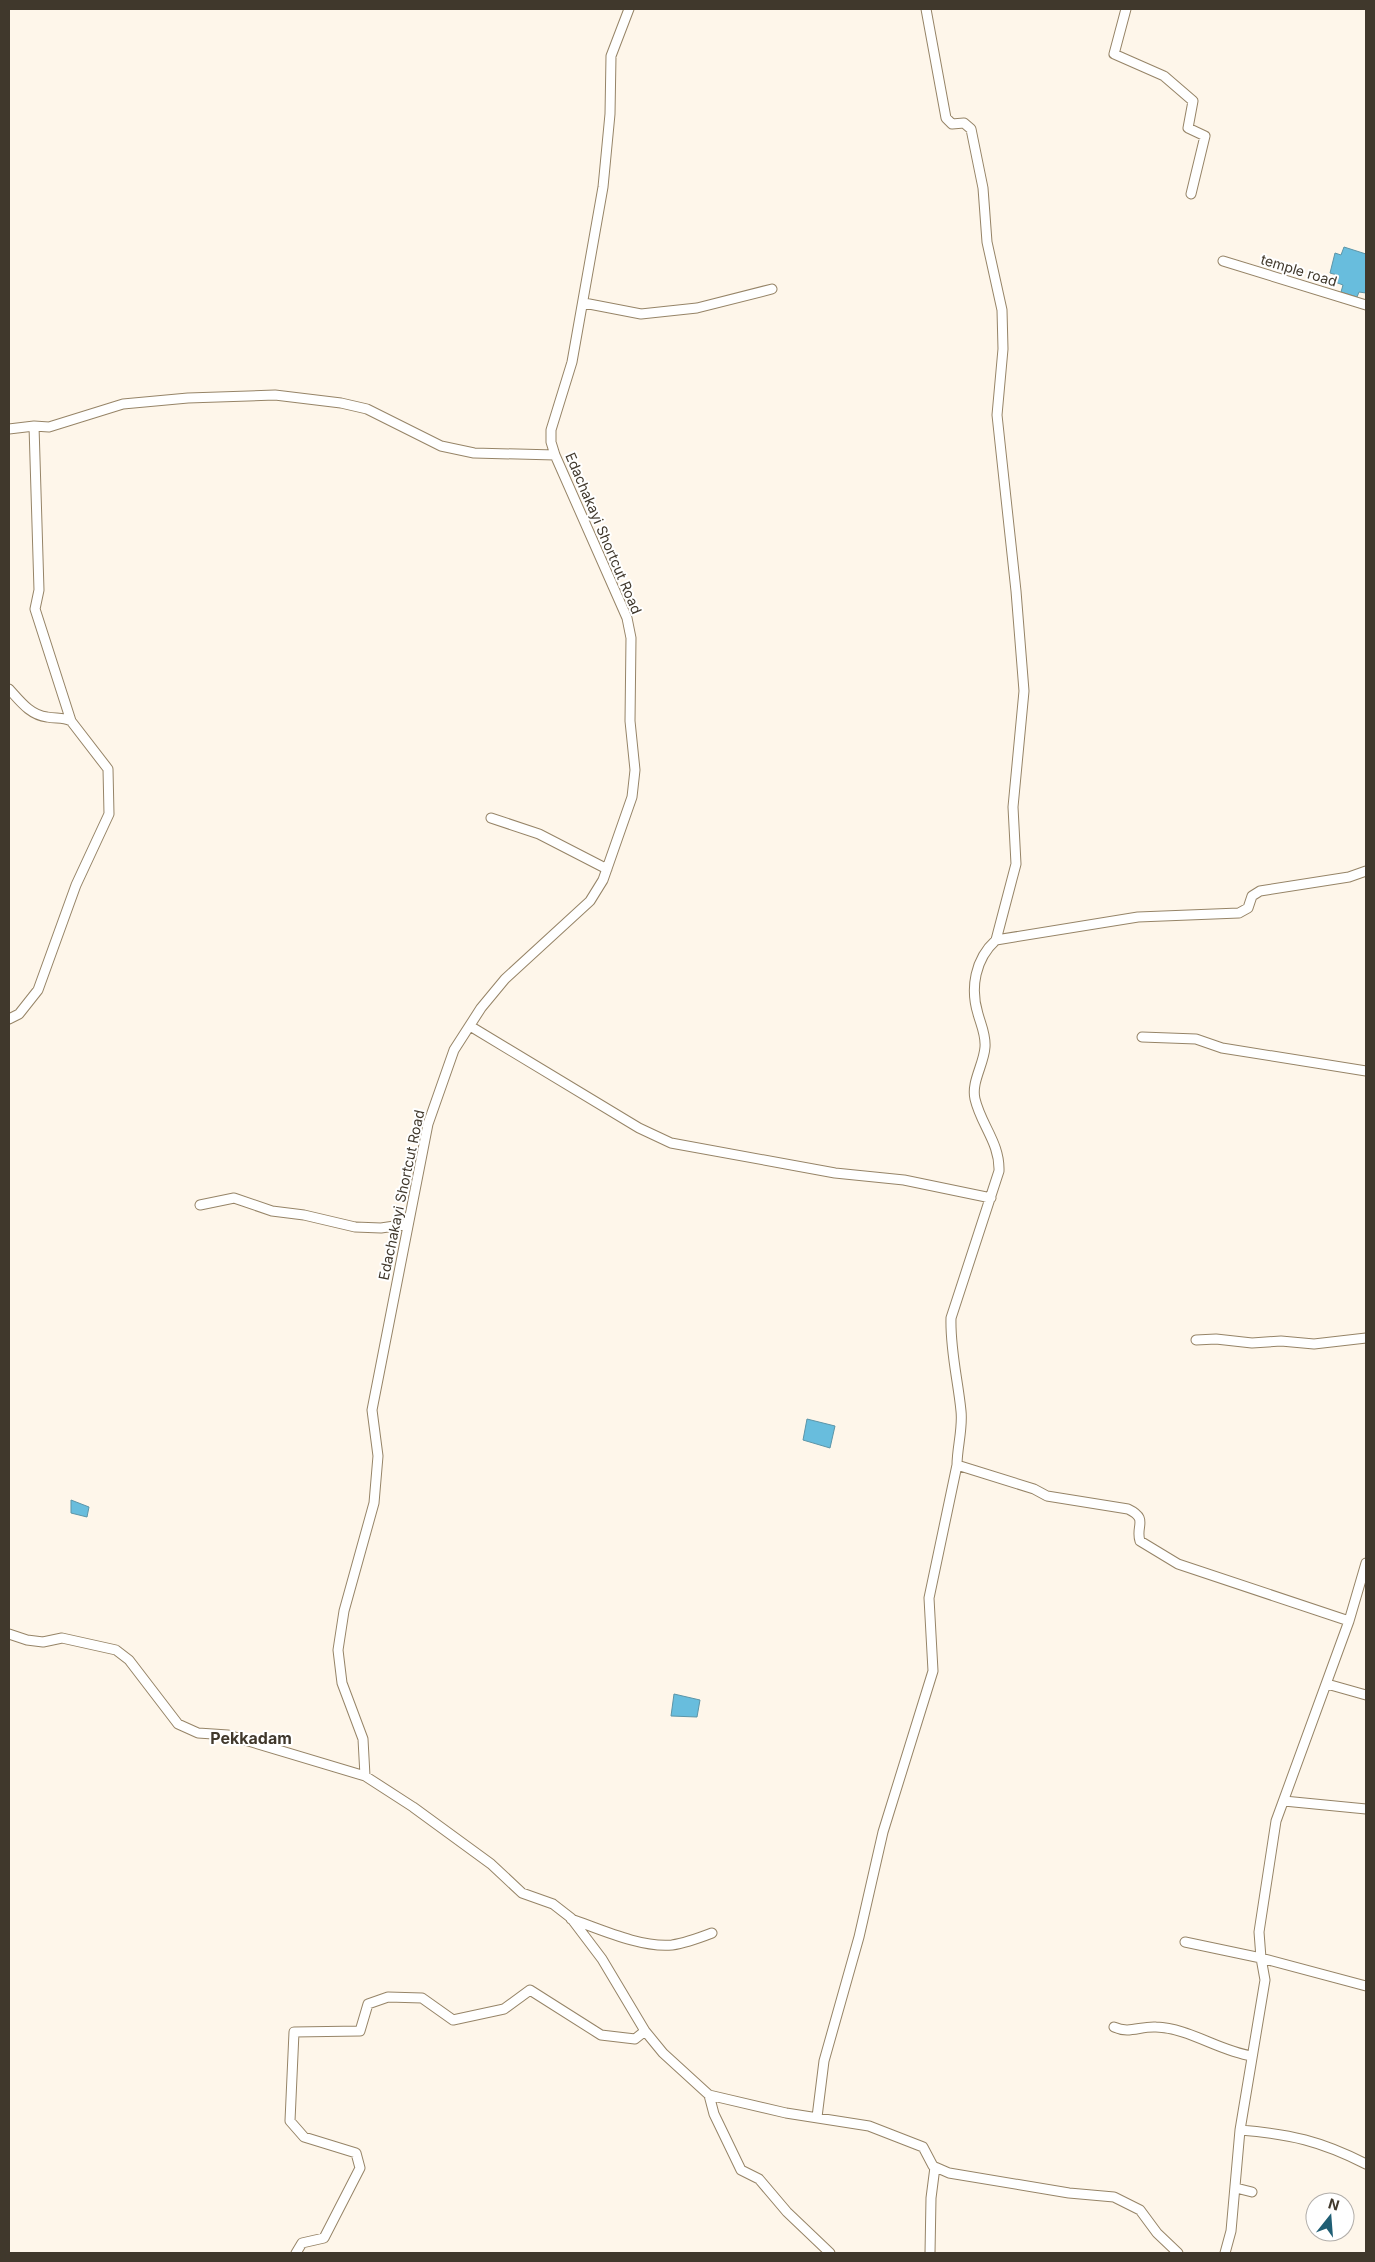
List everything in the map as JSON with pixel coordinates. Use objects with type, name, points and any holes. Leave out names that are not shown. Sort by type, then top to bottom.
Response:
[{"type":"street","name":"Edachakayi Shortcut Road","points":[[365,1776],[363,1739],[342,1683],[338,1650],[344,1611],[374,1503],[378,1456],[372,1410],[428,1124],[454,1050],[481,1008],[506,979],[590,901],[607,869],[632,797],[635,770],[630,722],[632,638],[627,618],[551,442],[551,430],[572,362],[584,303],[603,187],[610,114],[611,56],[629,9]]},
{"type":"street","points":[[817,2117],[824,2060],[859,1937],[883,1832],[933,1671],[929,1598],[957,1466],[957,1448],[962,1414],[950,1338],[951,1318],[996,1182],[1000,1158],[975,1099],[975,1089],[985,1047],[973,983],[989,947],[996,940],[1016,864],[1013,807],[1024,691],[1016,591],[997,415],[1003,350],[1002,310],[987,242],[983,188],[971,129],[964,123],[952,124],[946,118],[926,9]]},
{"type":"street","points":[[1126,9],[1114,54],[1164,76],[1193,101],[1188,128],[1205,136],[1191,194]]},
{"type":"street","name":"temple road","points":[[1223,261],[1366,305]]},
{"type":"street","points":[[584,303],[641,314],[697,308],[772,289]]},
{"type":"street","points":[[9,429],[34,426],[49,427],[123,404],[188,398],[275,395],[341,402],[367,409],[441,446],[474,453],[555,455]]},
{"type":"street","points":[[9,1019],[19,1014],[38,990],[76,885],[109,814],[108,769],[71,721],[35,609],[39,590],[34,426]]},
{"type":"street","points":[[9,689],[29,710],[49,718],[62,717],[71,721]]},
{"type":"street","points":[[491,818],[539,834],[607,869]]},
{"type":"street","points":[[996,940],[1138,917],[1239,913],[1248,908],[1252,896],[1260,891],[1349,877],[1366,870]]},
{"type":"street","points":[[470,1026],[639,1128],[671,1143],[766,1162],[904,1180],[991,1198]]},
{"type":"street","points":[[1142,1037],[1196,1039],[1222,1048],[1366,1071]]},
{"type":"street","points":[[200,1205],[234,1198],[272,1211],[304,1215],[355,1227],[380,1228],[408,1224]]},
{"type":"street","points":[[1196,1340],[1216,1339],[1252,1343],[1281,1341],[1314,1344],[1366,1338]]},
{"type":"street","points":[[957,1466],[1019,1484],[1047,1496],[1128,1509],[1138,1516],[1141,1524],[1138,1535],[1140,1541],[1178,1564],[1349,1621]]},
{"type":"street","points":[[1225,2253],[1231,2232],[1240,2130],[1265,1980],[1259,1932],[1276,1821],[1349,1621],[1366,1563]]},
{"type":"street","points":[[9,1634],[27,1640],[43,1642],[62,1638],[116,1650],[129,1660],[178,1724],[198,1732],[228,1735],[365,1776],[413,1807],[491,1864],[522,1893],[553,1904],[571,1918],[602,1959],[645,2031],[663,2053],[709,2095],[786,2113],[869,2126],[907,2139],[923,2147],[935,2167],[949,2173],[1069,2193],[1114,2198],[1140,2210],[1157,2233],[1178,2253]]},
{"type":"street","points":[[1326,1684],[1366,1695]]},
{"type":"street","points":[[1284,1801],[1366,1810]]},
{"type":"street","points":[[571,1918],[622,1937],[655,1944],[669,1945],[688,1942],[712,1933]]},
{"type":"street","points":[[1185,1942],[1261,1958],[1366,1986]]},
{"type":"street","points":[[296,2253],[302,2243],[324,2238],[360,2168],[356,2152],[304,2137],[290,2121],[294,2032],[360,2031],[368,2004],[388,1997],[422,1998],[454,2020],[504,2009],[530,1990],[601,2036],[635,2038],[645,2031]]},
{"type":"street","points":[[1114,2027],[1124,2031],[1154,2027],[1170,2028],[1240,2054],[1252,2056]]},
{"type":"street","points":[[709,2095],[714,2114],[741,2170],[758,2179],[787,2212],[830,2253]]},
{"type":"street","points":[[1240,2130],[1284,2133],[1319,2142],[1366,2164]]},
{"type":"street","points":[[930,2253],[931,2198],[935,2167]]},
{"type":"street","points":[[1236,2188],[1252,2192]]},
{"type":"water","points":[[1344,247],[1366,254],[1366,293],[1359,292],[1357,297],[1341,292],[1343,285],[1335,282],[1337,275],[1330,273],[1335,253],[1341,255]]},
{"type":"water","points":[[807,1419],[835,1426],[830,1448],[803,1440]]},
{"type":"water","points":[[71,1500],[89,1507],[87,1517],[71,1513]]},
{"type":"water","points":[[674,1694],[700,1700],[697,1717],[671,1716]]},
{"type":"district","name":"Pekkadam","points":[[251,1738]]}]
